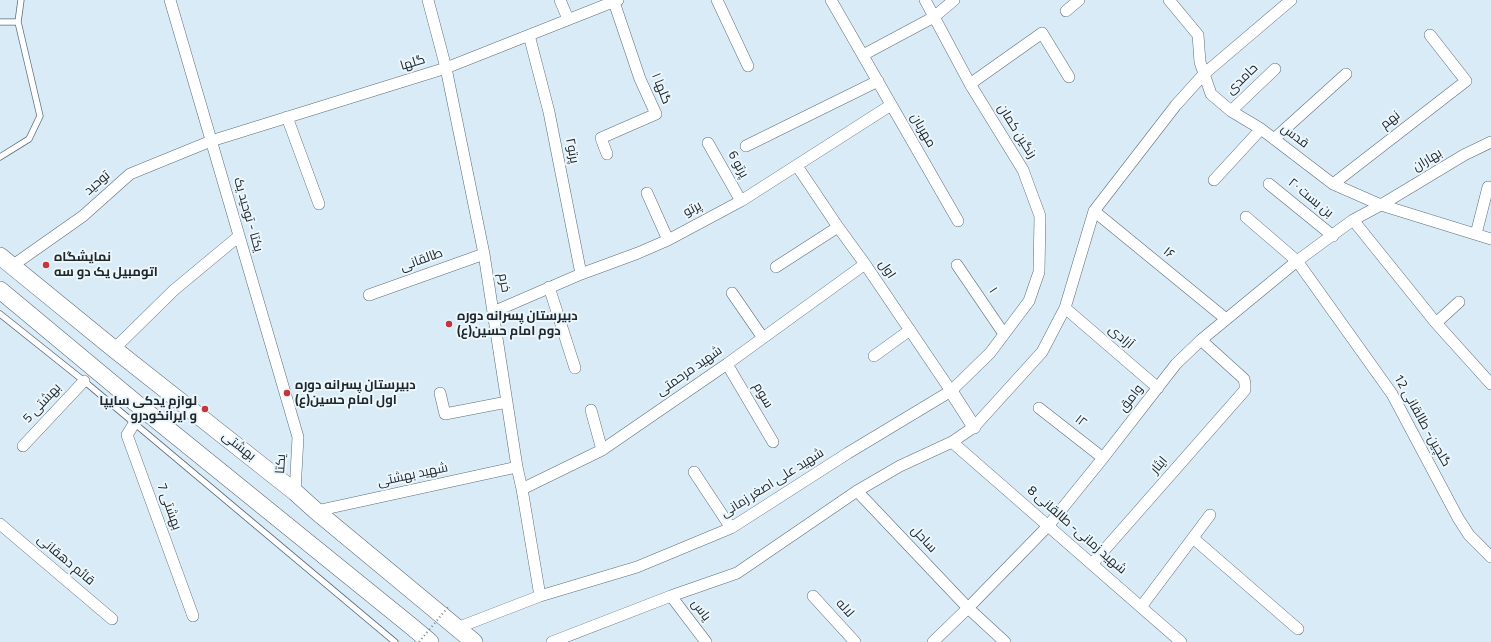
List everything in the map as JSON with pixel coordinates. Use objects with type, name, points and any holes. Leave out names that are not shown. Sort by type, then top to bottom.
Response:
[{"type":"main road","name":"بهشتی","points":[[6,261],[114,349],[295,492],[474,642]]},
{"type":"main road","points":[[0,290],[138,417],[405,621],[430,642]]},
{"type":"street","name":"یکتا - توحید یک","points":[[170,0],[298,437]]},
{"type":"street","name":"خرم","points":[[428,0],[446,68],[484,254],[517,467],[540,596]]},
{"type":"street","points":[[560,0],[568,19]]},
{"type":"street","points":[[717,0],[748,66]]},
{"type":"street","name":"مهربان","points":[[832,0],[958,221]]},
{"type":"street","name":"رنگین کمان","points":[[925,0],[970,84],[1023,170],[1040,216],[1038,272]]},
{"type":"street","points":[[863,55],[934,17],[954,0]]},
{"type":"street","points":[[1066,11],[1079,0]]},
{"type":"street","name":"قدس","points":[[1169,0],[1198,35],[1200,62],[1211,94],[1231,111],[1261,130],[1333,184],[1381,205],[1491,239]]},
{"type":"street","points":[[552,642],[671,596],[737,573],[857,491],[900,466],[952,442],[974,427],[1042,352],[1065,308],[1094,211],[1176,105],[1204,74],[1290,0]]},
{"type":"street","name":"گلها","points":[[211,141],[446,68],[616,1]]},
{"type":"street","name":"گلها ۱","points":[[607,154],[601,138],[656,114],[640,78],[616,1]]},
{"type":"street","points":[[970,84],[1042,33],[1069,77]]},
{"type":"street","name":"پرتو۲","points":[[529,35],[549,112],[581,274]]},
{"type":"street","name":"نهم","points":[[1333,184],[1466,81],[1430,35]]},
{"type":"street","name":"حامدی","points":[[1231,111],[1275,68]]},
{"type":"street","points":[[1274,140],[1346,74]]},
{"type":"street","points":[[746,146],[878,81]]},
{"type":"street","name":"پرتو","points":[[493,312],[581,274],[668,240],[741,201],[892,105]]},
{"type":"street","points":[[287,117],[319,204]]},
{"type":"street","points":[[1214,180],[1261,130]]},
{"type":"street","name":"توحید","points":[[6,261],[83,216],[130,174],[211,141]]},
{"type":"street","name":"پرتو 6","points":[[708,142],[741,201]]},
{"type":"street","name":"بهاران","points":[[1381,205],[1464,155],[1491,142]]},
{"type":"street","name":"اول","points":[[797,166],[951,391]]},
{"type":"street","name":"بن بست ۲۰","points":[[1269,184],[1333,236]]},
{"type":"street","points":[[1476,234],[1488,188]]},
{"type":"street","points":[[647,193],[668,240]]},
{"type":"street","name":"وامق","points":[[933,642],[1048,526],[1176,364],[1201,340],[1298,261],[1353,220],[1381,205]]},
{"type":"street","name":"۱۶","points":[[1094,211],[1226,319]]},
{"type":"street","name":"گلچین- طالقانی 12","points":[[1246,217],[1298,261],[1392,394],[1458,518],[1469,535],[1491,557]]},
{"type":"street","points":[[1353,220],[1436,323],[1491,384]]},
{"type":"street","points":[[776,267],[838,227]]},
{"type":"street","points":[[114,349],[174,290],[239,236]]},
{"type":"street","name":"طالقانی","points":[[369,295],[484,254]]},
{"type":"street","name":"شهید مرحمتی","points":[[522,489],[602,450],[727,364],[865,264]]},
{"type":"street","name":"۱","points":[[957,265],[1004,334]]},
{"type":"street","name":"شهید علی اصغر زمانی","points":[[457,628],[540,596],[637,567],[731,528],[848,453],[951,391],[990,353],[1029,301],[1038,272]]},
{"type":"street","points":[[550,287],[575,368]]},
{"type":"street","points":[[732,293],[763,338]]},
{"type":"street","points":[[1436,323],[1459,302]]},
{"type":"street","name":"آزادی","points":[[1065,308],[1158,388]]},
{"type":"street","points":[[874,356],[910,330]]},
{"type":"street","name":"ایثار","points":[[1092,564],[1245,390],[1244,379],[1201,340]]},
{"type":"street","name":"سوم","points":[[727,364],[773,442]]},
{"type":"street","name":"بهشتی 5","points":[[23,446],[84,381]]},
{"type":"street","points":[[951,391],[974,427]]},
{"type":"street","points":[[440,393],[445,414],[507,402]]},
{"type":"street","name":"۱۲","points":[[1040,408],[1103,458]]},
{"type":"street","points":[[591,410],[602,450]]},
{"type":"street","name":"بهشتی 7","points":[[138,417],[127,435],[193,616]]},
{"type":"street","name":"یکتا","points":[[295,492],[298,437]]},
{"type":"street","name":"شهید زمانی- طالقانی 8","points":[[952,442],[1181,642]]},
{"type":"street","name":"شهید بهشتی","points":[[316,511],[517,467]]},
{"type":"street","points":[[694,472],[731,528]]},
{"type":"street","name":"ساحل","points":[[857,491],[968,608],[1005,642]]},
{"type":"street","points":[[1141,607],[1210,515]]},
{"type":"street","name":"قائم دهقانی","points":[[0,524],[112,619]]},
{"type":"street","points":[[1193,538],[1298,629]]},
{"type":"street","name":"یاس","points":[[671,596],[706,642]]},
{"type":"street","name":"لاله","points":[[813,596],[855,642]]},
{"type":"lane","points":[[0,157],[29,139],[40,116],[18,22],[21,0]]},
{"type":"lane","points":[[0,22],[18,22]]},
{"type":"lane","points":[[0,314],[84,381],[138,417],[394,642]]},
{"type":"path","points":[[419,642],[449,606]]},
{"type":"place","name":"نمایشگاه اتومبیل یک دو سه","points":[[46,265]]},
{"type":"place","name":"دبیرستان پسرانه دوره دوم امام حسین(ع)","points":[[449,324]]},
{"type":"place","name":"دبیرستان پسرانه دوره اول امام حسین(ع)","points":[[287,393]]},
{"type":"place","name":"لوازم یدکی سایپا و ایرانخودرو","points":[[205,409]]}]
